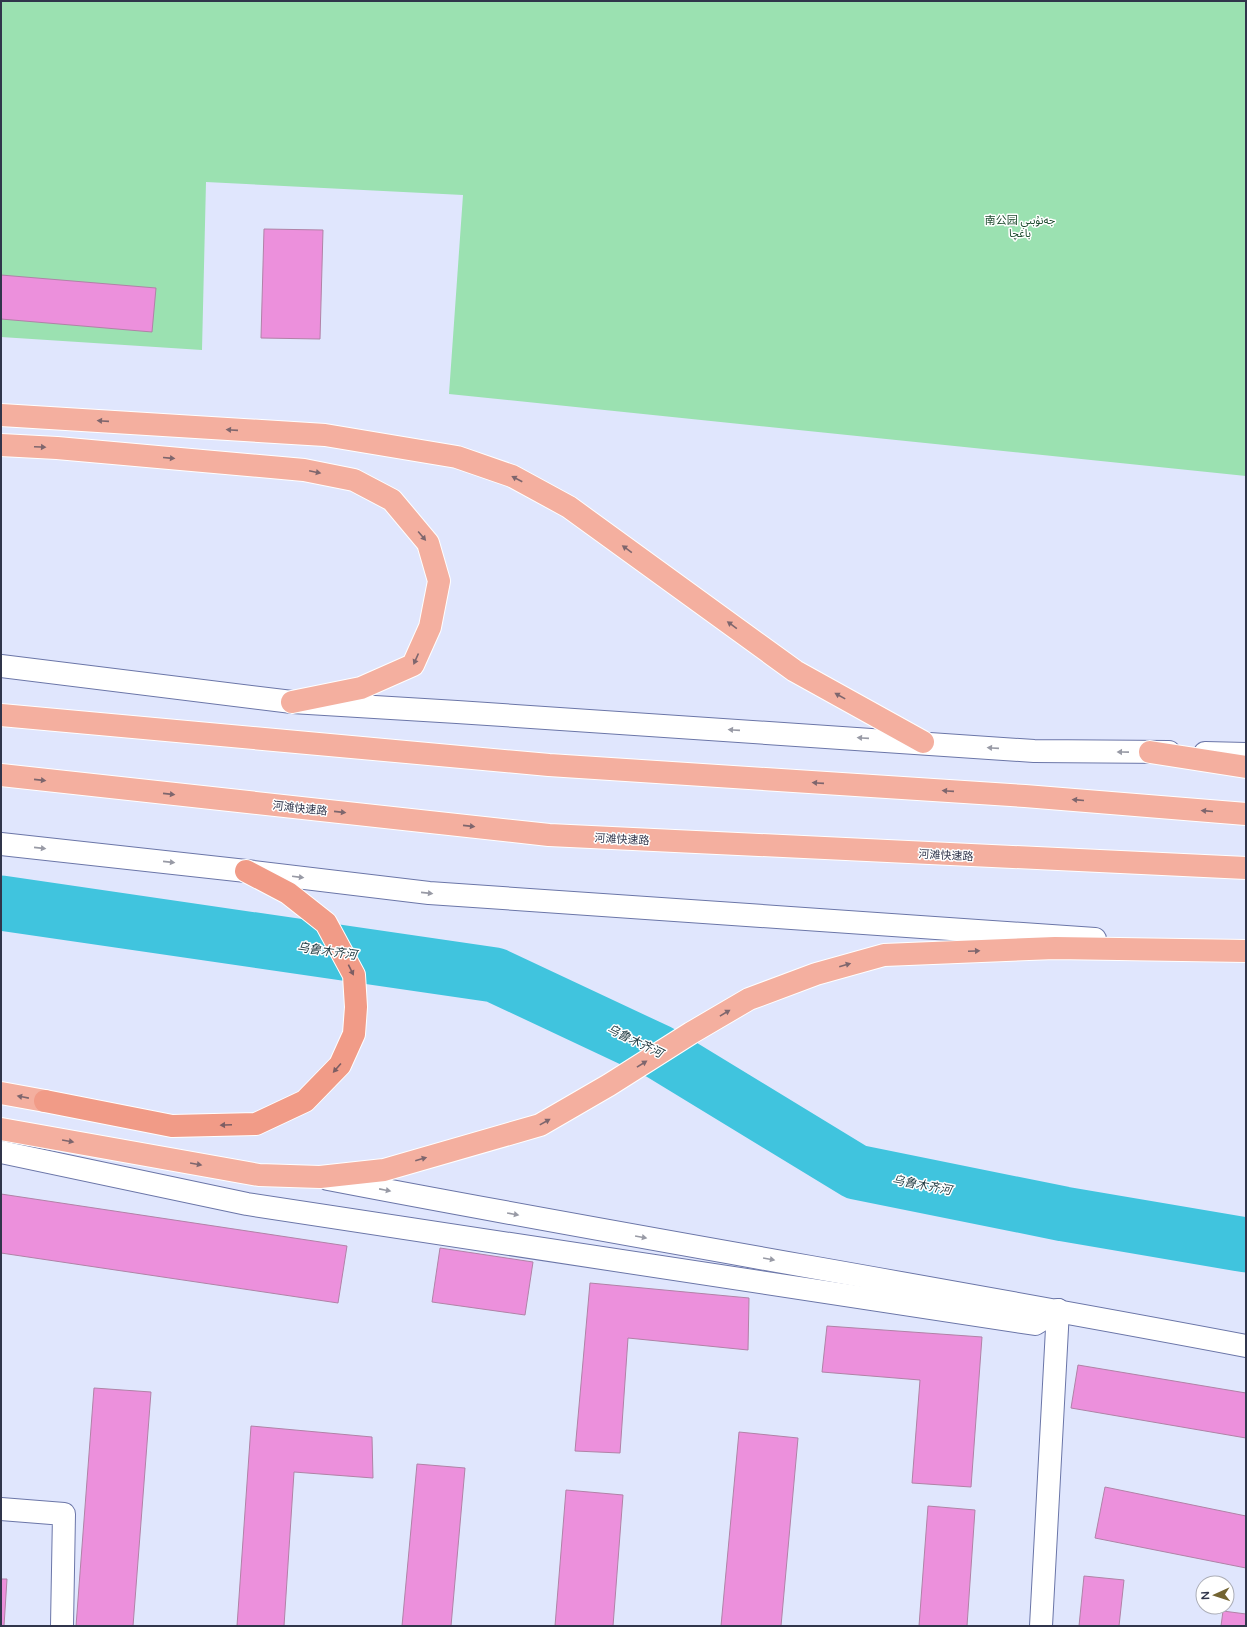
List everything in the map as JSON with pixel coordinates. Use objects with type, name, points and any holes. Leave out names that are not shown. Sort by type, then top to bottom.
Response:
[{"type":"highway","points":[[1,415],[325,436],[457,457],[512,476],[569,507],[795,671],[923,742]]},
{"type":"highway","points":[[1,445],[56,448],[304,470],[354,480],[392,500],[428,543],[439,581],[430,627],[413,665],[361,688],[292,702]]},
{"type":"highway","points":[[1,715],[549,765],[1025,796],[1246,814]]},
{"type":"highway","points":[[1150,752],[1246,767]]},
{"type":"highway","name":"河滩快速路","points":[[1,775],[549,835],[1246,868]]},
{"type":"highway","points":[[1188,866],[1246,875]]},
{"type":"highway","points":[[1,1093],[172,1126],[256,1124],[305,1101],[340,1065],[354,1034],[356,1008],[354,975],[326,923],[288,893],[246,871]]},
{"type":"highway","points":[[1,1129],[259,1175],[320,1177],[384,1170],[540,1125],[609,1085],[691,1033],[749,999],[816,974],[884,955],[1055,948],[1246,950]]},
{"type":"street","points":[[1,666],[292,702],[923,742],[1034,751],[1246,754]]},
{"type":"street","points":[[1,844],[429,893],[1246,950]]},
{"type":"street","points":[[1,1152],[247,1204],[1035,1324],[1058,1310]]},
{"type":"street","points":[[320,1177],[455,1203],[1058,1310],[1246,1346]]},
{"type":"street","points":[[1041,1626],[1058,1310]]},
{"type":"street","points":[[1,1509],[64,1514],[62,1626]]},
{"type":"green space","name":"南公园 جەنۇبىي باغچا","points":[[1,1],[1246,1],[1246,476],[449,394],[463,195],[206,182],[202,350],[1,337]]},
{"type":"building","points":[[264,229],[323,230],[320,339],[261,338]]},
{"type":"building","points":[[1,275],[156,288],[152,332],[1,319]]},
{"type":"building","points":[[1,1194],[347,1246],[338,1303],[1,1253]]},
{"type":"building","points":[[440,1248],[533,1262],[525,1315],[432,1302]]},
{"type":"building","points":[[590,1283],[749,1298],[748,1350],[628,1338],[620,1453],[575,1451]]},
{"type":"building","points":[[827,1326],[982,1337],[971,1487],[912,1483],[920,1380],[822,1372]]},
{"type":"building","points":[[1078,1365],[1246,1393],[1246,1438],[1071,1408]]},
{"type":"building","points":[[94,1388],[151,1392],[133,1626],[76,1626]]},
{"type":"building","points":[[251,1426],[372,1437],[373,1478],[294,1472],[284,1626],[237,1626]]},
{"type":"building","points":[[739,1432],[798,1438],[781,1626],[721,1626]]},
{"type":"building","points":[[417,1464],[465,1468],[451,1626],[402,1626]]},
{"type":"building","points":[[1105,1487],[1246,1516],[1246,1568],[1095,1538]]},
{"type":"building","points":[[566,1490],[623,1495],[613,1626],[555,1626]]},
{"type":"building","points":[[928,1506],[975,1510],[967,1626],[919,1626]]},
{"type":"building","points":[[1084,1576],[1124,1580],[1119,1626],[1079,1626]]},
{"type":"building","points":[[1,1579],[7,1579],[4,1626],[1,1626]]},
{"type":"building","points":[[1235,1613],[1246,1614],[1246,1626],[1221,1626],[1222,1615],[1235,1615]]},
{"type":"waterway","name":"乌鲁木齐河","points":[[1,903],[495,975],[659,1052],[856,1172],[1064,1214],[1246,1245]]}]
